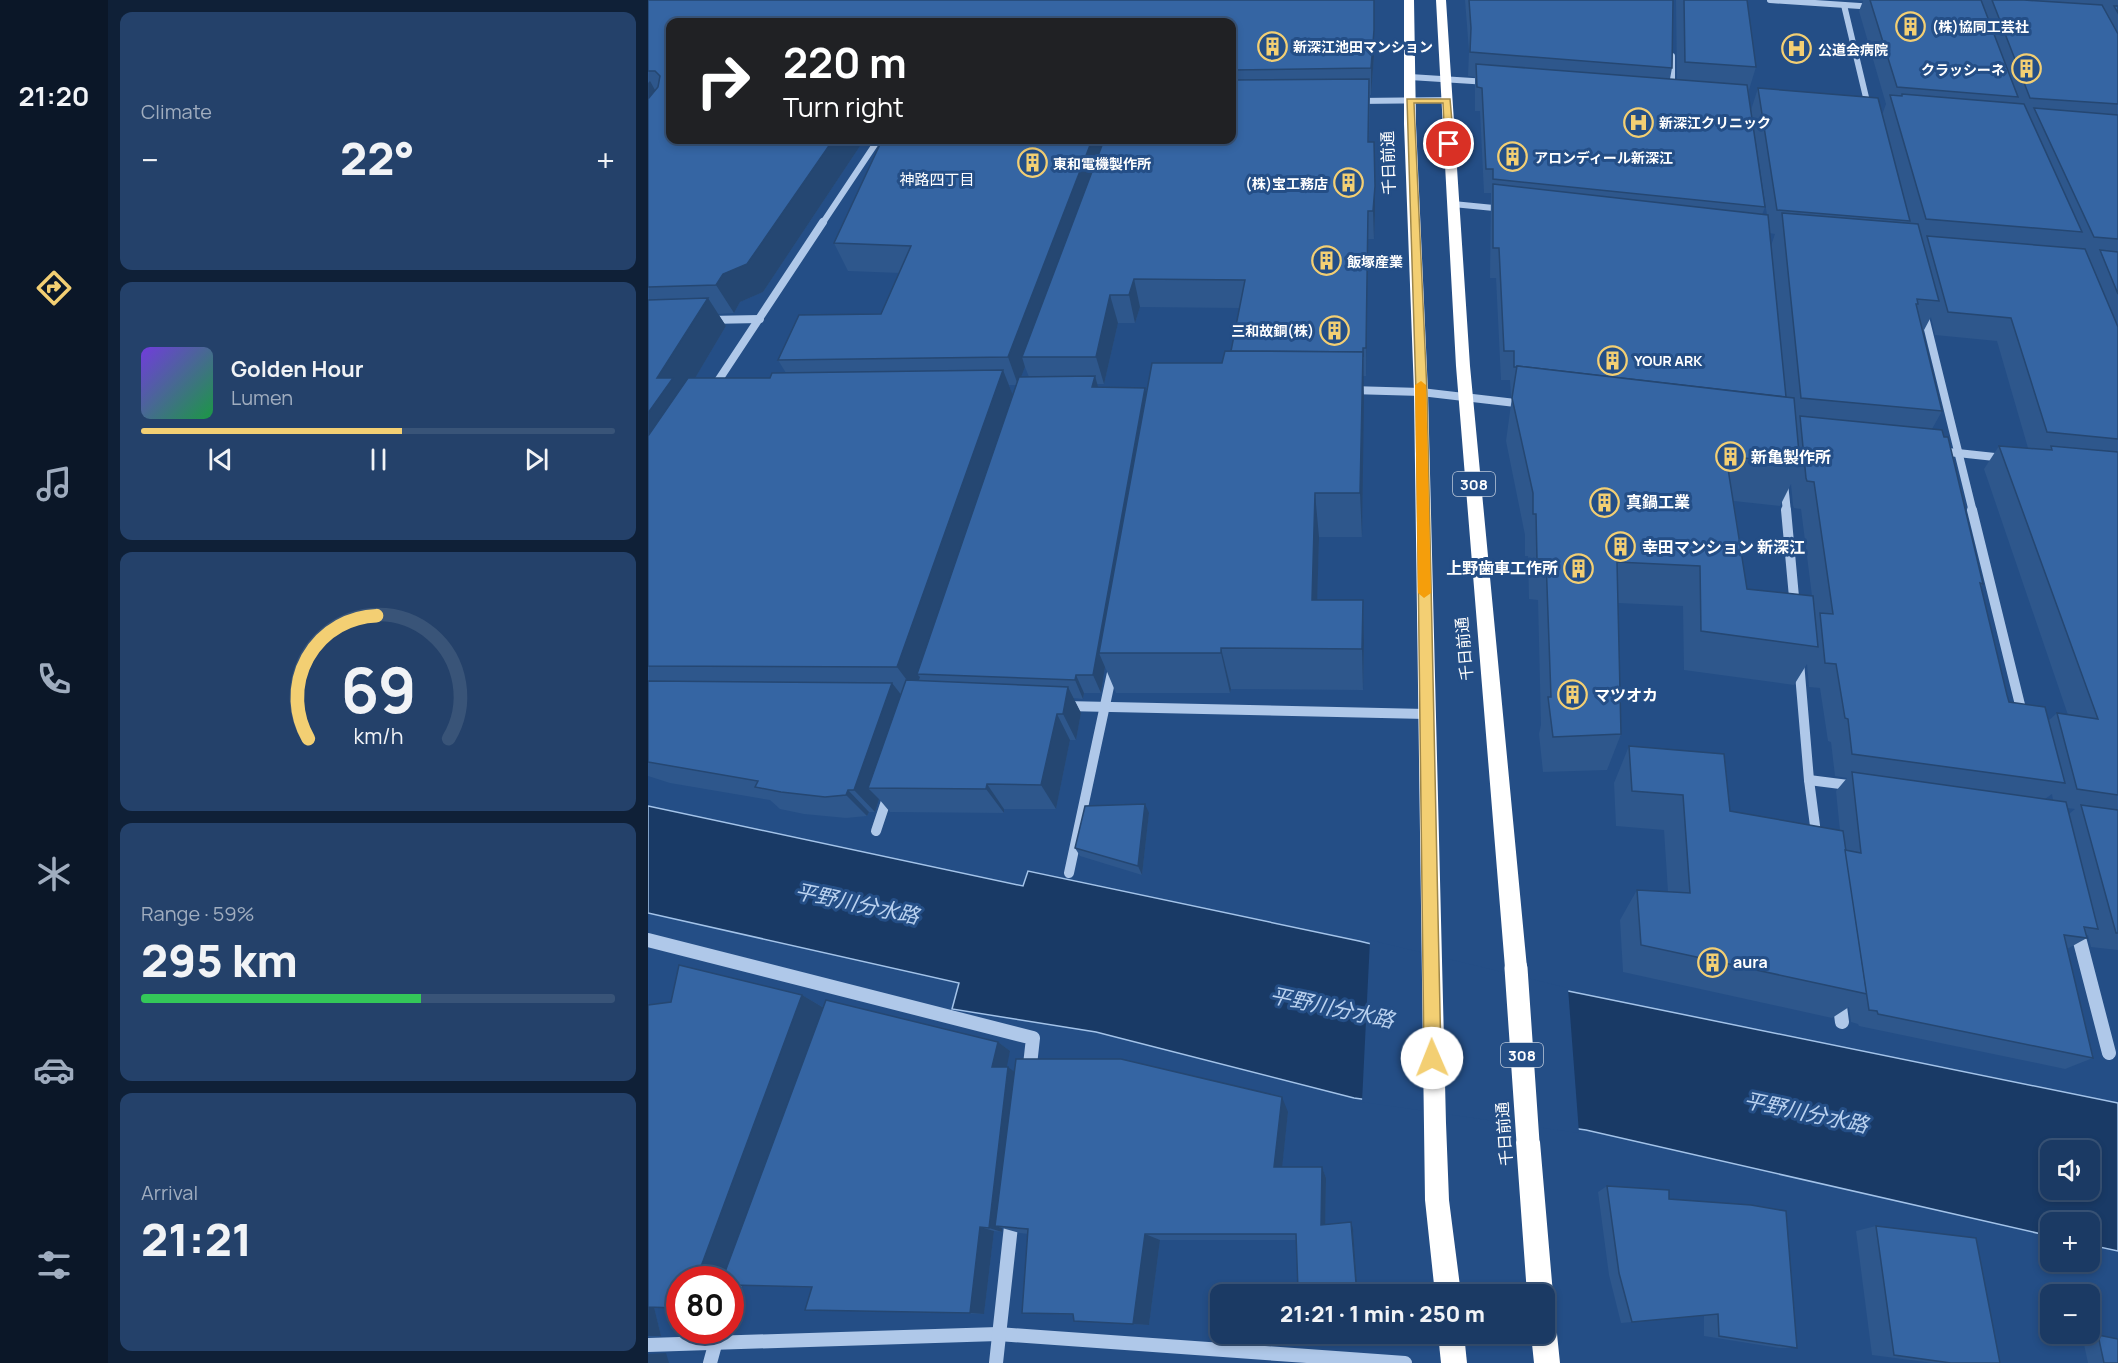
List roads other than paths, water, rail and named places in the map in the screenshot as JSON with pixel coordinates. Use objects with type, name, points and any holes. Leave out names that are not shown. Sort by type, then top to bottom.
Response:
[{"type":"highway","name":"千日前通","points":[[1409,0],[1410,100],[1421,392],[1434,1123],[1437,1200],[1447,1284]]},
{"type":"highway","name":"千日前通","points":[[1441,0],[1466,397],[1516,968],[1539,1284]]},
{"type":"highway","points":[[1452,1344],[1454,1363]]},
{"type":"highway","points":[[1545,1344],[1547,1363]]},
{"type":"street","points":[[1770,0],[1880,7]]},
{"type":"street","points":[[1844,5],[1873,124]]},
{"type":"street","points":[[1672,44],[1672,98]]},
{"type":"street","points":[[1410,76],[1497,83]]},
{"type":"street","points":[[1660,97],[1682,99]]},
{"type":"street","points":[[1346,101],[1447,100]]},
{"type":"street","points":[[1859,112],[1881,114]]},
{"type":"street","points":[[721,395],[709,395],[875,144]]},
{"type":"street","points":[[1454,204],[1518,211]]},
{"type":"street","points":[[1920,297],[2027,731]]},
{"type":"street","points":[[704,321],[760,319]]},
{"type":"street","points":[[1335,390],[1421,392],[1539,406]]},
{"type":"street","points":[[1923,450],[2016,459]]},
{"type":"street","points":[[1783,472],[1795,614]]},
{"type":"street","points":[[1798,649],[1809,780],[1819,849]]},
{"type":"street","points":[[1069,873],[1114,661]]},
{"type":"street","points":[[1048,705],[1426,714]]},
{"type":"street","points":[[1809,780],[1868,788]]},
{"type":"street","points":[[876,831],[891,787]]},
{"type":"street","points":[[2073,915],[2109,1053]]},
{"type":"street","points":[[648,940],[838,994],[1033,1038],[1027,1085]]},
{"type":"street","points":[[1838,987],[1842,1022]]},
{"type":"street","points":[[996,1363],[1013,1204]]},
{"type":"street","points":[[744,1337],[998,1334],[1405,1363]]},
{"type":"street","points":[[648,1345],[666,1343]]},
{"type":"street","points":[[710,1363],[714,1344]]},
{"type":"water","name":"平野川分水路","points":[[648,806],[1023,886],[1028,871],[1359,941],[1568,991],[2118,1103],[2118,1251],[2100,1247],[2100,1212],[2040,1212],[2040,1234],[1586,1130],[1354,1098],[1096,1032],[952,1009],[959,983],[648,913]]},
{"type":"place","name":"(株)協同工芸社","points":[[1911,26]]},
{"type":"place","name":"新深江池田マンション","points":[[1272,46]]},
{"type":"place","name":"公道会病院","points":[[1797,49]]},
{"type":"place","name":"クラッシーネ","points":[[2026,69]]},
{"type":"place","name":"新深江クリニック","points":[[1638,122]]},
{"type":"place","name":"アロンディール新深江","points":[[1513,157]]},
{"type":"place","name":"東和電機製作所","points":[[1032,163]]},
{"type":"place","name":"(株)宝工務店","points":[[1349,183]]},
{"type":"place","name":"飯塚産業","points":[[1326,261]]},
{"type":"place","name":"三和故銅(株)","points":[[1335,330]]},
{"type":"place","name":"YOUR ARK","points":[[1613,360]]},
{"type":"place","name":"新亀製作所","points":[[1730,457]]},
{"type":"place","name":"真鍋工業","points":[[1605,502]]},
{"type":"place","name":"幸田マンション 新深江","points":[[1621,547]]},
{"type":"place","name":"上野歯車工作所","points":[[1579,568]]},
{"type":"place","name":"マツオカ","points":[[1573,695]]},
{"type":"place","name":"aura","points":[[1712,962]]},
{"type":"district","name":"神路四丁目","points":[[937,179]]}]
